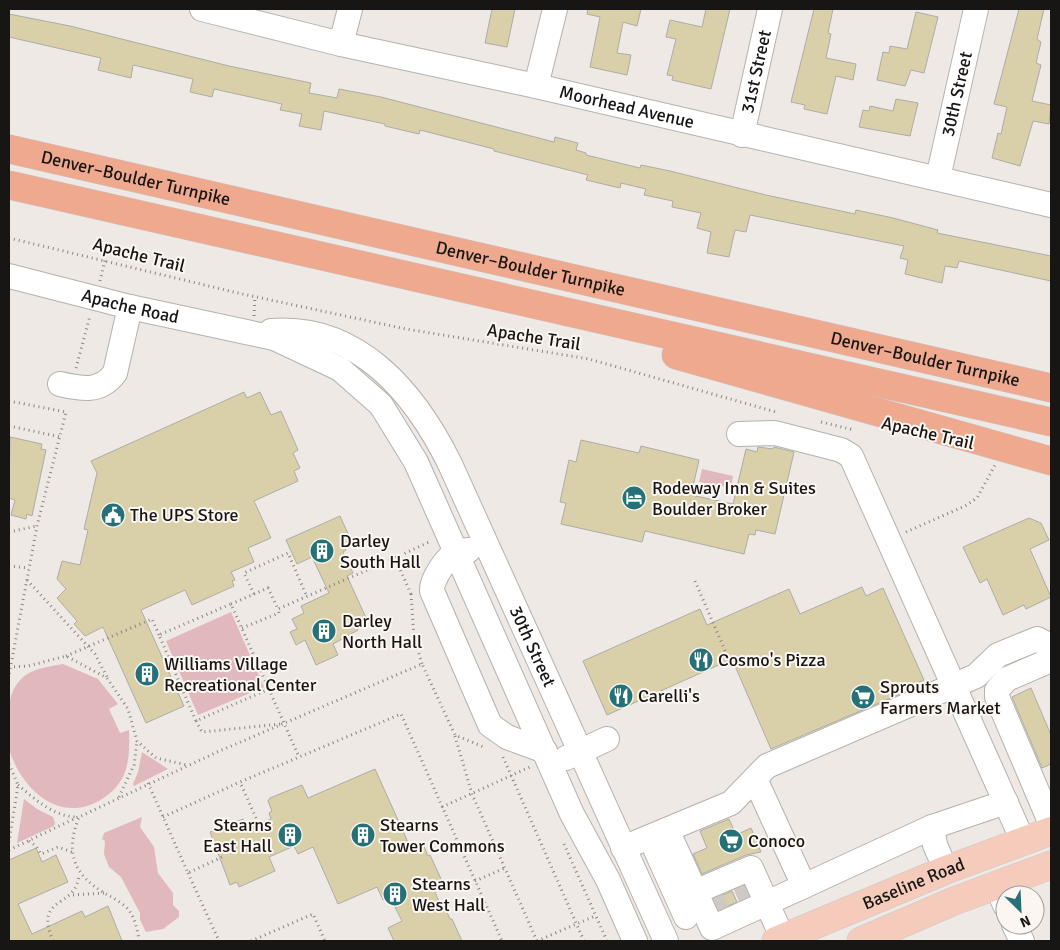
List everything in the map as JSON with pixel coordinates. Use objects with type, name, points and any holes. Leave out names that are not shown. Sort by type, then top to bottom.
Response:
[{"type":"highway","name":"Denver–Boulder Turnpike","points":[[9,149],[1051,388]]},
{"type":"highway","name":"Denver–Boulder Turnpike","points":[[9,185],[1051,422]]},
{"type":"highway","points":[[336,258],[1051,460]]},
{"type":"highway","points":[[868,345],[1051,379]]},
{"type":"main road","name":"Baseline Road","points":[[780,940],[946,870],[1051,831]]},
{"type":"main road","name":"Baseline Road","points":[[1018,885],[1051,865]]},
{"type":"main road","name":"Baseline Road","points":[[861,941],[995,897]]},
{"type":"street","name":"Moorhead Avenue","points":[[202,9],[341,44],[536,86],[1051,205]]},
{"type":"street","points":[[341,44],[350,9]]},
{"type":"street","points":[[536,86],[555,9]]},
{"type":"street","name":"31st Street","points":[[742,135],[770,9]]},
{"type":"street","name":"30th Street","points":[[938,178],[976,9]]},
{"type":"street","name":"Apache Road","points":[[9,276],[95,299],[252,332],[296,346],[327,361],[362,387]]},
{"type":"street","points":[[66,386],[84,389],[97,387],[109,381],[115,373],[130,307]]},
{"type":"street","name":"Apache Road","points":[[252,332],[284,330],[324,336],[354,349],[377,365]]},
{"type":"street","name":"30th Street","points":[[377,365],[409,397],[428,420],[488,546],[662,934]]},
{"type":"street","name":"30th Street","points":[[362,387],[381,405],[404,439],[456,552],[543,764],[608,880],[635,941]]},
{"type":"street","points":[[739,434],[775,433],[847,452],[854,461],[1023,841]]},
{"type":"street","points":[[488,546],[456,552],[436,574],[432,583],[432,592],[490,725],[543,764],[607,739]]},
{"type":"street","points":[[623,848],[731,803],[767,766],[976,676],[998,655],[1033,640],[1041,640],[1050,654],[1006,679],[996,690],[997,697],[1044,788],[1051,824]]},
{"type":"street","points":[[976,676],[1022,780],[1044,788]]},
{"type":"street","points":[[756,779],[804,886]]},
{"type":"street","points":[[659,833],[695,906],[712,928],[932,827],[1006,802]]},
{"type":"street","points":[[932,827],[935,845],[946,870]]},
{"type":"street","points":[[662,934],[695,906],[751,868],[767,903],[780,940]]},
{"type":"path","name":"Apache Trail","points":[[9,238],[238,293],[406,329],[589,359],[781,413]]},
{"type":"path","points":[[9,675],[37,526],[66,412],[66,386],[95,299],[105,260]]},
{"type":"path","points":[[9,401],[66,412]]},
{"type":"path","name":"Apache Trail","points":[[818,422],[856,430]]},
{"type":"path","points":[[9,426],[61,437]]},
{"type":"path","name":"Apache Trail","points":[[986,460],[1005,465]]},
{"type":"path","points":[[889,539],[965,506],[977,498],[988,482],[996,463]]},
{"type":"path","points":[[9,532],[37,526]]},
{"type":"path","points":[[278,609],[432,541]]},
{"type":"path","points":[[254,594],[244,573],[288,553],[307,597]]},
{"type":"path","points":[[395,558],[411,594]]},
{"type":"path","points":[[9,566],[28,568]]},
{"type":"path","points":[[26,580],[95,654],[107,678],[128,709],[137,741],[134,765],[119,798]]},
{"type":"path","points":[[695,581],[729,660]]},
{"type":"path","points":[[413,587],[411,594],[414,637],[422,664],[455,735],[472,794],[537,941],[596,916]]},
{"type":"path","points":[[159,635],[268,588],[279,613],[242,628]]},
{"type":"path","points":[[231,604],[299,757]]},
{"type":"path","points":[[10,667],[28,666],[66,656],[152,619],[202,732],[284,723]]},
{"type":"path","points":[[66,656],[107,678]]},
{"type":"path","points":[[9,850],[148,783],[422,664]]},
{"type":"path","points":[[196,722],[269,689]]},
{"type":"path","points":[[163,817],[240,782],[401,714],[502,941]]},
{"type":"path","points":[[455,735],[494,752]]},
{"type":"path","points":[[137,741],[156,758],[188,765]]},
{"type":"path","points":[[503,750],[502,756],[578,923],[584,941]]},
{"type":"path","points":[[9,764],[18,785],[40,804],[68,817],[79,817]]},
{"type":"path","points":[[442,807],[530,767],[543,764]]},
{"type":"path","points":[[240,782],[256,818]]},
{"type":"path","points":[[148,783],[219,941]]},
{"type":"path","points":[[9,842],[18,785]]},
{"type":"path","points":[[72,895],[79,884],[79,873],[72,852],[73,832],[79,817]]},
{"type":"path","points":[[562,840],[607,941]]},
{"type":"path","points":[[28,841],[36,846],[41,854],[58,847],[72,852]]},
{"type":"path","points":[[188,872],[222,858]]},
{"type":"path","points":[[475,881],[505,868]]},
{"type":"path","points":[[79,873],[88,882],[118,900],[132,914],[139,941]]},
{"type":"path","points":[[53,941],[47,926],[50,913],[58,902],[72,895],[105,893]]},
{"type":"path","points":[[251,941],[313,914],[324,941]]},
{"type":"shaded area","points":[[702,469],[733,476],[731,488],[699,482]]},
{"type":"shaded area","points":[[231,612],[264,687],[198,715],[166,641]]},
{"type":"shaded area","points":[[63,664],[98,679],[118,704],[109,709],[120,733],[129,730],[128,760],[123,777],[118,785],[102,799],[87,806],[72,808],[58,806],[34,791],[16,766],[10,752],[8,737],[10,704],[17,684],[25,675],[35,670]]},
{"type":"shaded area","points":[[142,752],[168,769],[134,786],[133,784],[138,772]]},
{"type":"shaded area","points":[[24,799],[37,809],[53,817],[55,823],[54,826],[17,843]]},
{"type":"shaded area","points":[[142,817],[140,827],[154,847],[158,873],[173,893],[173,905],[179,911],[179,917],[163,929],[146,932],[140,920],[140,913],[121,877],[109,867],[104,854],[105,841],[102,839],[104,833]]},
{"type":"building","points":[[492,9],[515,9],[507,47],[485,43]]},
{"type":"building","points":[[588,9],[641,9],[637,26],[623,22],[617,53],[631,55],[627,75],[590,67],[600,17],[587,14]]},
{"type":"building","points":[[706,9],[730,9],[711,89],[672,80],[673,76],[667,75],[676,39],[666,37],[670,20],[702,27]]},
{"type":"building","points":[[814,9],[833,9],[828,33],[831,34],[826,58],[856,64],[853,80],[836,76],[827,114],[804,109],[805,105],[791,102]]},
{"type":"building","points":[[1019,9],[1044,9],[1037,39],[1041,42],[1036,63],[1041,65],[1032,101],[1051,105],[1049,124],[1033,121],[1020,166],[992,158],[998,133],[1001,134],[1007,107],[994,104]]},
{"type":"building","points":[[916,12],[938,17],[924,73],[911,70],[905,86],[877,80],[883,52],[889,53],[890,46],[907,49]]},
{"type":"building","points":[[9,14],[70,26],[229,66],[311,83],[309,93],[337,98],[339,89],[381,97],[554,142],[555,137],[578,143],[576,150],[586,153],[586,155],[640,168],[641,165],[670,171],[766,195],[855,214],[856,210],[938,230],[937,233],[1051,256],[1051,281],[959,261],[957,268],[945,266],[942,283],[905,274],[908,260],[900,258],[904,246],[750,215],[746,232],[735,230],[729,257],[707,253],[711,232],[697,228],[701,213],[672,207],[673,201],[644,195],[646,189],[621,183],[620,188],[586,180],[588,175],[494,151],[494,149],[420,130],[419,134],[385,126],[385,124],[324,111],[321,130],[299,126],[302,114],[280,110],[282,104],[214,89],[212,97],[190,92],[193,79],[133,65],[131,78],[98,70],[101,58],[9,37]]},
{"type":"building","points":[[896,99],[918,103],[910,136],[859,127],[863,110],[869,111],[870,106],[893,111]]},
{"type":"building","points":[[244,392],[247,398],[260,392],[271,415],[281,411],[298,450],[293,453],[300,468],[294,471],[298,481],[254,501],[271,538],[248,548],[254,562],[231,572],[235,580],[232,581],[234,586],[192,605],[185,590],[141,610],[184,706],[146,723],[103,627],[85,636],[74,624],[77,621],[57,598],[66,589],[57,579],[62,561],[80,565],[88,530],[84,529],[97,473],[91,461]]},
{"type":"building","points":[[10,437],[42,444],[41,449],[46,450],[32,516],[27,514],[26,519],[11,515],[15,500],[9,498]]},
{"type":"building","name":"Rodeway Inn & Suites Boulder Broker","points":[[581,440],[639,453],[641,446],[699,460],[691,495],[733,504],[746,449],[757,452],[758,447],[773,449],[774,447],[794,452],[775,534],[756,530],[755,535],[749,534],[744,554],[645,531],[642,542],[561,524],[566,503],[560,502],[569,460],[576,462]]},
{"type":"building","points":[[340,516],[351,540],[343,543],[346,550],[343,552],[353,573],[347,576],[367,620],[356,625],[358,630],[333,644],[338,655],[316,665],[305,640],[296,645],[290,632],[297,629],[292,619],[304,613],[301,606],[329,593],[312,557],[297,564],[286,540]]},
{"type":"building","points":[[1029,518],[1041,523],[1049,540],[1030,549],[1051,597],[1026,609],[1024,605],[1003,615],[987,579],[980,583],[963,547]]},
{"type":"building","points":[[862,587],[866,596],[883,588],[924,680],[911,686],[912,689],[771,749],[732,659],[607,715],[583,661],[700,609],[707,625],[789,589],[800,614]]},
{"type":"building","points":[[1031,688],[1051,735],[1051,764],[1042,768],[1012,697]]},
{"type":"building","points":[[375,769],[412,851],[424,846],[428,856],[430,855],[442,881],[432,885],[443,911],[446,910],[450,919],[452,919],[462,941],[394,941],[388,928],[402,921],[390,897],[383,900],[377,887],[338,904],[313,847],[298,854],[294,846],[269,857],[275,871],[239,887],[237,882],[230,885],[210,832],[243,819],[248,829],[271,819],[269,813],[272,811],[268,801],[270,798],[302,785],[308,798]]},
{"type":"building","name":"Conoco","points":[[729,819],[736,835],[751,828],[761,852],[746,855],[702,874],[693,854],[707,848],[700,831]]},
{"type":"building","points":[[36,848],[42,862],[56,855],[68,882],[18,904],[32,934],[82,911],[85,917],[108,906],[122,941],[9,941],[9,860]]},
{"type":"building","points":[[732,891],[737,902],[719,910],[714,899]]},
{"type":"tunnel","points":[[703,909],[759,885]]},
{"type":"place","name":"Rodeway Inn & Suites Boulder Broker","points":[[634,498]]},
{"type":"place","name":"The UPS Store","points":[[113,515]]},
{"type":"place","name":"Darley South Hall","points":[[322,551]]},
{"type":"place","name":"Darley North Hall","points":[[324,631]]},
{"type":"place","name":"Cosmo's Pizza","points":[[701,660]]},
{"type":"place","name":"Williams Village Recreational Center","points":[[147,674]]},
{"type":"place","name":"Carelli's","points":[[621,696]]},
{"type":"place","name":"Sprouts Farmers Market","points":[[863,697]]},
{"type":"place","name":"Stearns East Hall","points":[[290,835]]},
{"type":"place","name":"Stearns Tower Commons","points":[[363,835]]},
{"type":"place","name":"Conoco","points":[[731,841]]},
{"type":"place","name":"Stearns West Hall","points":[[395,894]]}]
